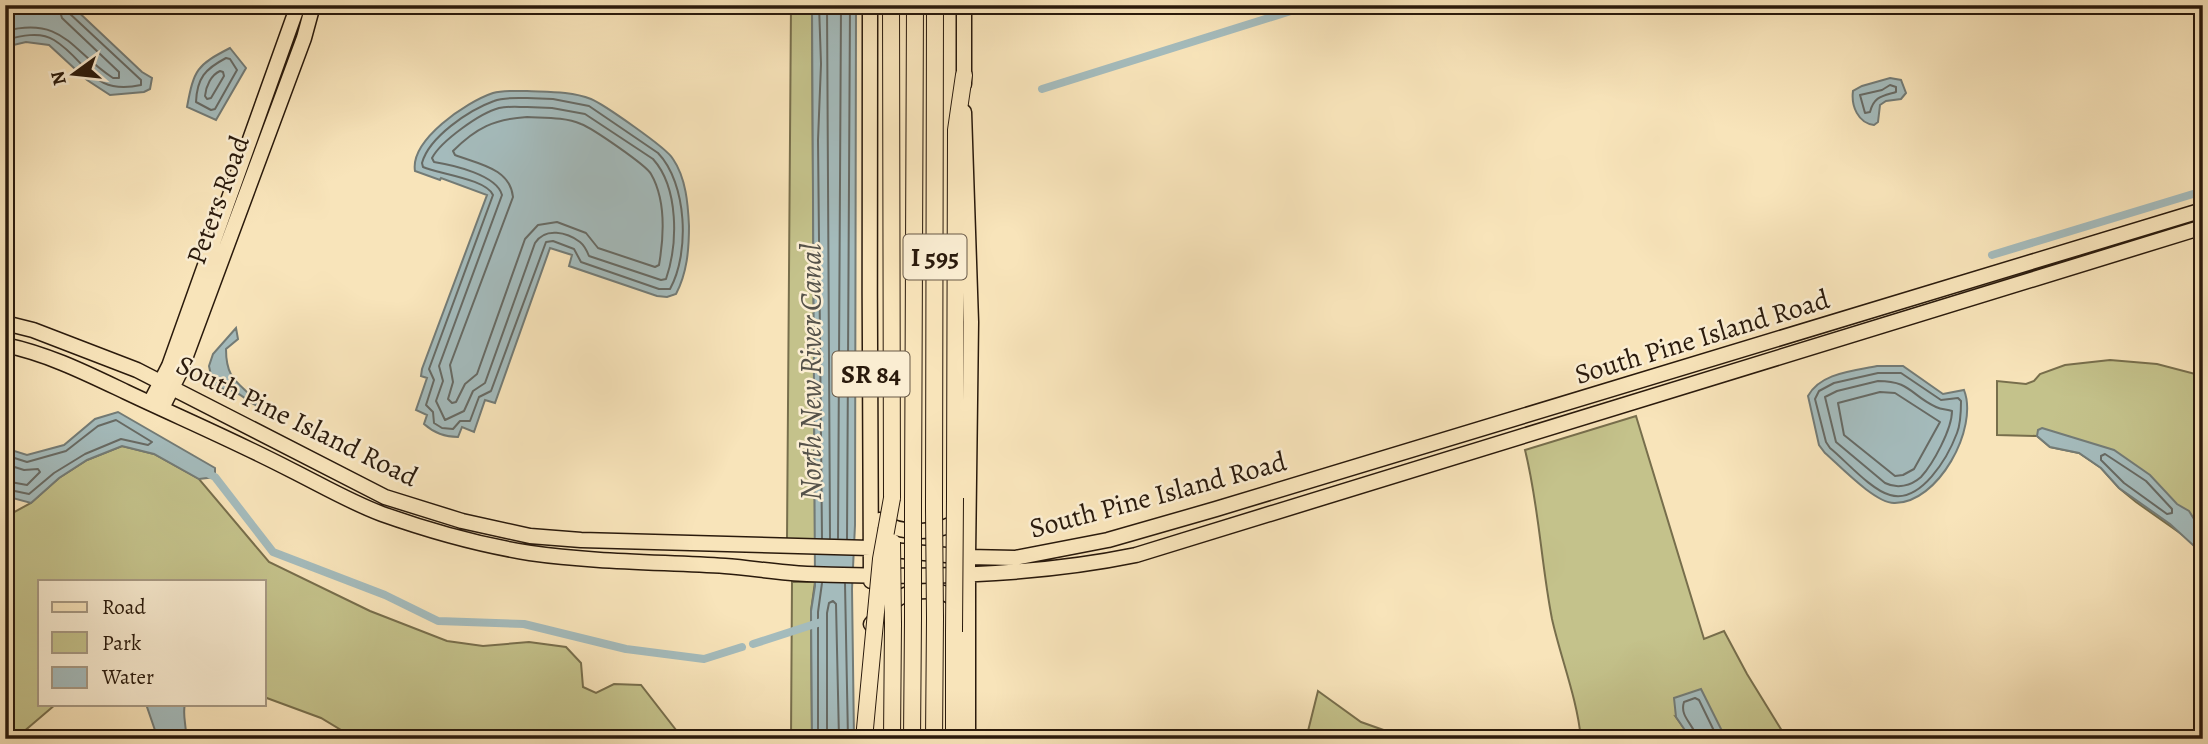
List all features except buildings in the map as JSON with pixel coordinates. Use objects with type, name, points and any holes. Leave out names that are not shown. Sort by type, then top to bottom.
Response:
[{"type":"highway","name":"I 595","points":[[891,5],[892,739]]},
{"type":"highway","points":[[912,739],[915,5]]},
{"type":"highway","name":"I 595","points":[[934,739],[935,5]]},
{"type":"highway","points":[[954,739],[954,632],[962,500],[956,130],[964,75]]},
{"type":"highway","points":[[864,739],[881,559],[892,498]]},
{"type":"main road","name":"Peters Road","points":[[167,384],[191,304],[298,5]]},
{"type":"main road","name":"Peters Road","points":[[156,406],[304,38],[313,5]]},
{"type":"main road","name":"SR 84","points":[[870,5],[871,333],[869,509],[864,574],[870,625],[872,739]]},
{"type":"main road","points":[[964,5],[964,75]]},
{"type":"main road","name":"South Pine Island Road","points":[[5,323],[74,345],[167,384],[374,492],[462,521],[530,536],[581,540],[864,548],[968,557],[1028,556],[1108,540],[2203,210]]},
{"type":"main road","name":"South Pine Island Road","points":[[5,345],[29,350],[68,364],[339,496],[382,514],[458,538],[529,552],[578,558],[804,574],[969,574],[1083,566],[1136,555],[2203,227]]},
{"type":"main road","points":[[869,509],[890,526],[914,531],[952,524],[962,519],[962,500]]},
{"type":"main road","points":[[962,500],[969,574],[968,739]]},
{"type":"main road","points":[[1083,566],[1095,546],[1108,540]]},
{"type":"main road","points":[[870,625],[896,598],[915,590],[951,595],[969,617]]},
{"type":"green space","points":[[791,5],[812,5],[815,539],[787,540]]},
{"type":"green space","points":[[2110,360],[2157,364],[2203,376],[2203,555],[2187,538],[2136,502],[2101,468],[2079,453],[2050,447],[2037,436],[1997,435],[1997,381],[2026,384],[2034,381],[2040,374],[2065,365]]},
{"type":"green space","points":[[1636,416],[1704,639],[1724,631],[1787,739],[1727,739],[1676,717],[1688,734],[1676,739],[1581,739],[1552,619],[1534,492],[1525,450]]},
{"type":"green space","points":[[122,446],[154,454],[199,479],[269,562],[370,611],[447,641],[483,646],[529,642],[566,647],[581,663],[583,687],[596,693],[614,684],[641,685],[683,739],[356,739],[321,718],[266,698],[266,580],[38,580],[38,706],[54,706],[15,739],[5,739],[5,517],[31,503],[59,478],[87,460]]},
{"type":"green space","points":[[792,582],[815,582],[811,611],[812,739],[791,739]]},
{"type":"green space","points":[[1318,691],[1361,722],[1409,739],[1306,739]]},
{"type":"water","points":[[5,5],[71,5],[142,72],[152,78],[150,89],[110,95],[87,80],[49,45],[26,42],[5,47]]},
{"type":"water","points":[[812,5],[856,5],[855,525],[852,589],[854,739],[812,739],[811,611],[815,586]]},
{"type":"water","points":[[230,48],[246,68],[216,120],[187,107],[192,84],[199,70],[210,59]]},
{"type":"water","points":[[1890,78],[1901,80],[1906,93],[1901,99],[1886,101],[1880,105],[1878,122],[1874,125],[1868,124],[1857,113],[1853,91]]},
{"type":"water","points":[[497,92],[567,93],[591,99],[668,153],[681,174],[687,200],[689,235],[685,270],[676,294],[657,296],[569,266],[572,255],[550,248],[495,403],[485,400],[474,432],[462,427],[458,437],[444,435],[424,424],[427,415],[416,410],[427,378],[421,376],[422,369],[487,195],[415,171],[416,159],[430,135],[455,113]]},
{"type":"water","points":[[236,328],[238,339],[226,349],[229,369],[236,382],[261,407],[235,392],[213,385],[209,366],[213,354]]},
{"type":"water","points":[[1877,366],[1903,366],[1943,394],[1964,390],[1967,406],[1966,424],[1960,443],[1939,478],[1926,491],[1910,500],[1894,503],[1868,491],[1825,453],[1819,445],[1808,396],[1820,382],[1838,374]]},
{"type":"water","points":[[118,412],[215,468],[215,477],[199,479],[154,454],[122,446],[87,460],[59,478],[31,503],[5,496],[5,448],[27,455],[64,445],[95,419]]},
{"type":"water","points":[[2042,428],[2114,450],[2150,475],[2177,504],[2189,511],[2200,541],[2194,546],[2170,524],[2119,488],[2101,468],[2079,453],[2050,447],[2037,436],[2038,430]]},
{"type":"water","points":[[1701,689],[1727,739],[1691,739],[1676,717],[1674,698]]},
{"type":"water","points":[[147,706],[185,706],[186,739],[158,739]]},
{"type":"waterway","points":[[1042,89],[1310,5]]},
{"type":"waterway","points":[[1992,255],[2203,191]]},
{"type":"waterway","points":[[207,473],[215,477],[273,552],[385,595],[438,621],[524,624],[626,649],[704,659],[742,647]]},
{"type":"waterway","points":[[753,644],[821,622]]},
{"type":"water label","name":"North New River Canal","points":[[811,372]]}]
